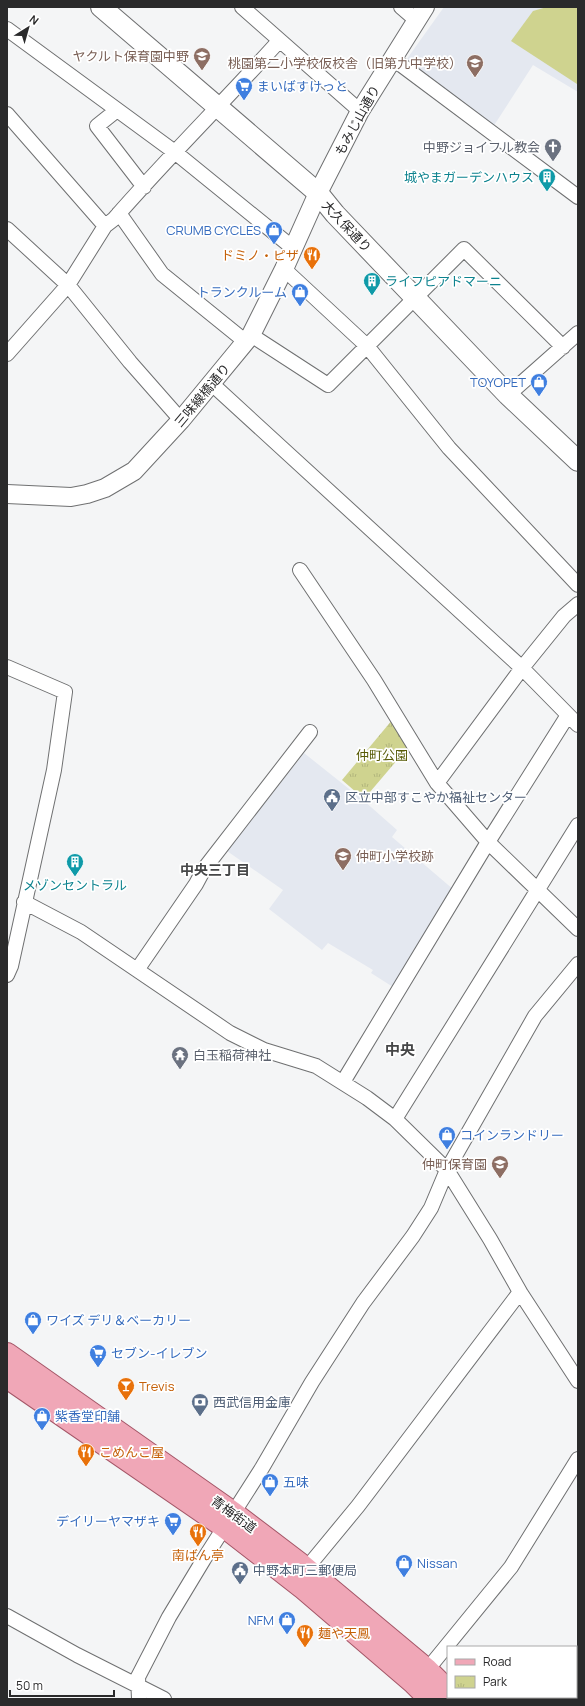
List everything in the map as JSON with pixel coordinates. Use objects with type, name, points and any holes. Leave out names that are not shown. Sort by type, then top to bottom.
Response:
[{"type":"main road","name":"大久保通り","points":[[101,7],[318,193],[335,214],[508,395],[578,461]]},
{"type":"main road","name":"青梅街道","points":[[7,1354],[229,1520],[302,1587],[414,1683],[430,1699]]},
{"type":"main road","name":"青梅街道","points":[[7,1377],[306,1569],[427,1670],[447,1690]]},
{"type":"street","points":[[242,7],[360,111]]},
{"type":"street","points":[[401,7],[421,13]]},
{"type":"street","name":"もみじ山通り","points":[[318,193],[360,111],[421,13]]},
{"type":"street","points":[[7,29],[176,153],[293,248]]},
{"type":"street","points":[[7,354],[68,285],[105,226],[176,153],[279,41]]},
{"type":"street","points":[[391,63],[400,64],[578,197]]},
{"type":"street","points":[[117,110],[97,126],[144,187]]},
{"type":"street","points":[[8,118],[105,226]]},
{"type":"street","name":"三味線橋通り","points":[[7,494],[71,497],[105,488],[134,471],[181,420],[249,339],[284,269],[318,193]]},
{"type":"street","points":[[119,213],[162,274],[249,339],[328,385],[464,250],[563,347]]},
{"type":"street","points":[[7,230],[68,285],[130,362],[181,420]]},
{"type":"street","points":[[284,269],[367,346],[449,448],[578,585]]},
{"type":"street","points":[[508,395],[578,333]]},
{"type":"street","points":[[212,384],[522,668],[578,725]]},
{"type":"street","points":[[300,570],[374,680],[437,783],[488,842],[578,929]]},
{"type":"street","points":[[437,783],[522,668],[564,616],[578,604]]},
{"type":"street","points":[[7,667],[65,692],[54,770],[7,974]]},
{"type":"street","points":[[343,1082],[488,842],[568,715]]},
{"type":"street","points":[[136,970],[196,884],[204,869],[310,732]]},
{"type":"street","points":[[395,1118],[536,889],[578,825]]},
{"type":"street","points":[[24,902],[81,932],[230,1033],[264,1050],[316,1066],[343,1082],[395,1118],[447,1170],[490,1239],[520,1292],[578,1381]]},
{"type":"street","points":[[139,1693],[138,1677],[170,1617],[262,1468],[312,1382],[364,1303],[413,1236],[431,1208],[447,1170],[535,1016],[578,964]]},
{"type":"street","points":[[306,1569],[358,1506],[520,1292]]},
{"type":"street","points":[[427,1670],[511,1567],[572,1477],[578,1459]]},
{"type":"street","points":[[7,1616],[77,1655],[139,1693],[164,1699]]},
{"type":"shaded area","name":"桃園第二小学校仮校舎（旧第九中学校）","points":[[444,7],[578,7],[578,92],[533,65],[493,127],[404,63]]},
{"type":"shaded area","name":"仲町小学校跡","points":[[304,753],[363,800],[397,830],[392,837],[454,890],[393,987],[371,973],[373,970],[328,943],[322,950],[269,909],[283,890],[227,851]]},
{"type":"green space","points":[[547,7],[578,7],[577,84],[511,41],[533,11]]},
{"type":"green space","name":"仲町公園","points":[[393,719],[410,745],[364,799],[342,780]]},
{"type":"place","name":"ヤクルト保育園中野","points":[[202,71]]},
{"type":"place","name":"桃園第二小学校仮校舎（旧第九中学校）","points":[[475,78]]},
{"type":"place","name":"まいばすけっと","points":[[244,101]]},
{"type":"place","name":"中野ジョイフル教会","points":[[553,162]]},
{"type":"place","name":"城やまガーデンハウス","points":[[547,192]]},
{"type":"place","name":"CRUMB CYCLES","points":[[274,245]]},
{"type":"place","name":"ドミノ・ピザ","points":[[312,270]]},
{"type":"place","name":"ライフピアドマーニ","points":[[372,296]]},
{"type":"place","name":"トランクルーム","points":[[300,307]]},
{"type":"place","name":"TOYOPET","points":[[539,397]]},
{"type":"place","name":"区立中部すこやか福祉センター","points":[[332,812]]},
{"type":"place","name":"仲町小学校跡","points":[[343,871]]},
{"type":"place","name":"メゾンセントラル","points":[[75,877]]},
{"type":"place","name":"白玉稲荷神社","points":[[180,1070]]},
{"type":"place","name":"コインランドリー","points":[[447,1150]]},
{"type":"place","name":"仲町保育園","points":[[500,1179]]},
{"type":"place","name":"ワイズ デリ＆ベーカリー","points":[[33,1335]]},
{"type":"place","name":"セブン-イレブン","points":[[98,1368]]},
{"type":"place","name":"Trevis","points":[[126,1401]]},
{"type":"place","name":"西武信用金庫","points":[[200,1417]]},
{"type":"place","name":"紫香堂印舗","points":[[42,1431]]},
{"type":"place","name":"こめんこ屋","points":[[86,1467]]},
{"type":"place","name":"五味","points":[[270,1497]]},
{"type":"place","name":"デイリーヤマザキ","points":[[173,1536]]},
{"type":"place","name":"南ばん亭","points":[[198,1547]]},
{"type":"place","name":"Nissan","points":[[404,1578]]},
{"type":"place","name":"中野本町三郵便局","points":[[240,1585]]},
{"type":"place","name":"NFM","points":[[287,1635]]},
{"type":"place","name":"麺や天鳳","points":[[305,1648]]},
{"type":"district","name":"中央三丁目","points":[[215,870]]},
{"type":"district","name":"中央","points":[[400,1050]]}]
